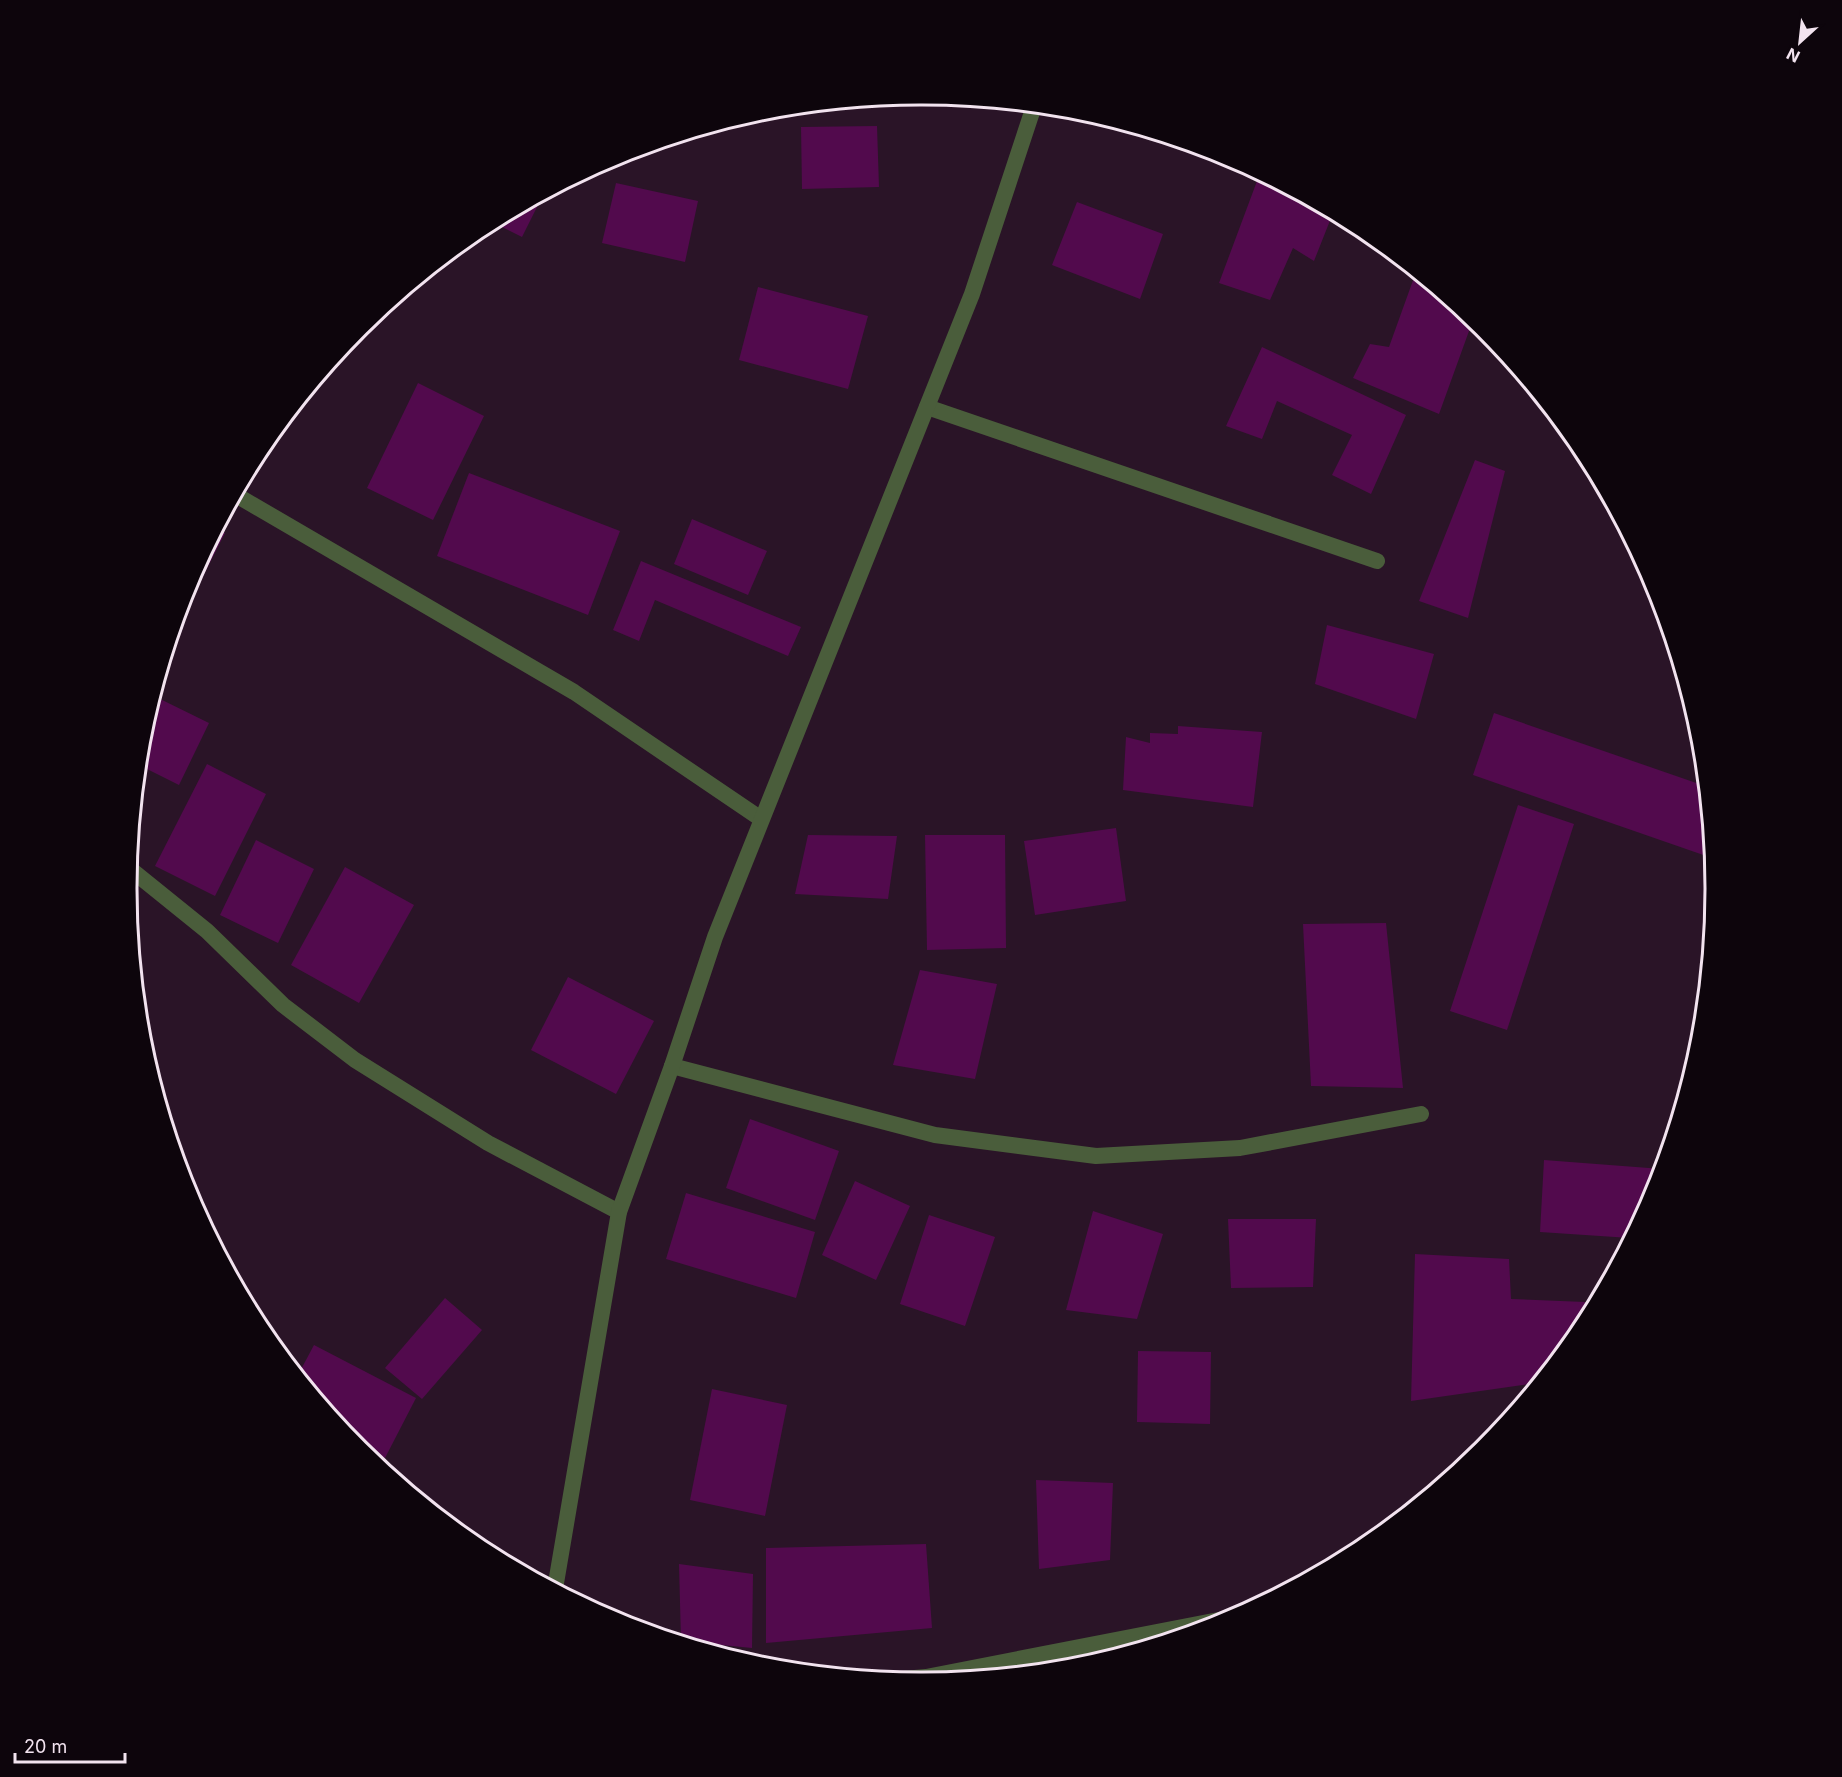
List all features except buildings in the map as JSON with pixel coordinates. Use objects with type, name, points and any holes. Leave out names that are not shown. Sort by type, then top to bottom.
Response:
[{"type":"street","points":[[556,1582],[619,1212],[672,1066],[715,937],[972,294],[1032,113]]},
{"type":"street","points":[[927,407],[1377,561]]},
{"type":"street","points":[[241,498],[574,692],[761,819]]},
{"type":"street","points":[[138,875],[207,931],[284,1005],[355,1060],[488,1143],[619,1212]]},
{"type":"street","points":[[672,1066],[935,1135],[1096,1156],[1240,1148],[1421,1114]]},
{"type":"street","points":[[959,1670],[1179,1628]]}]
